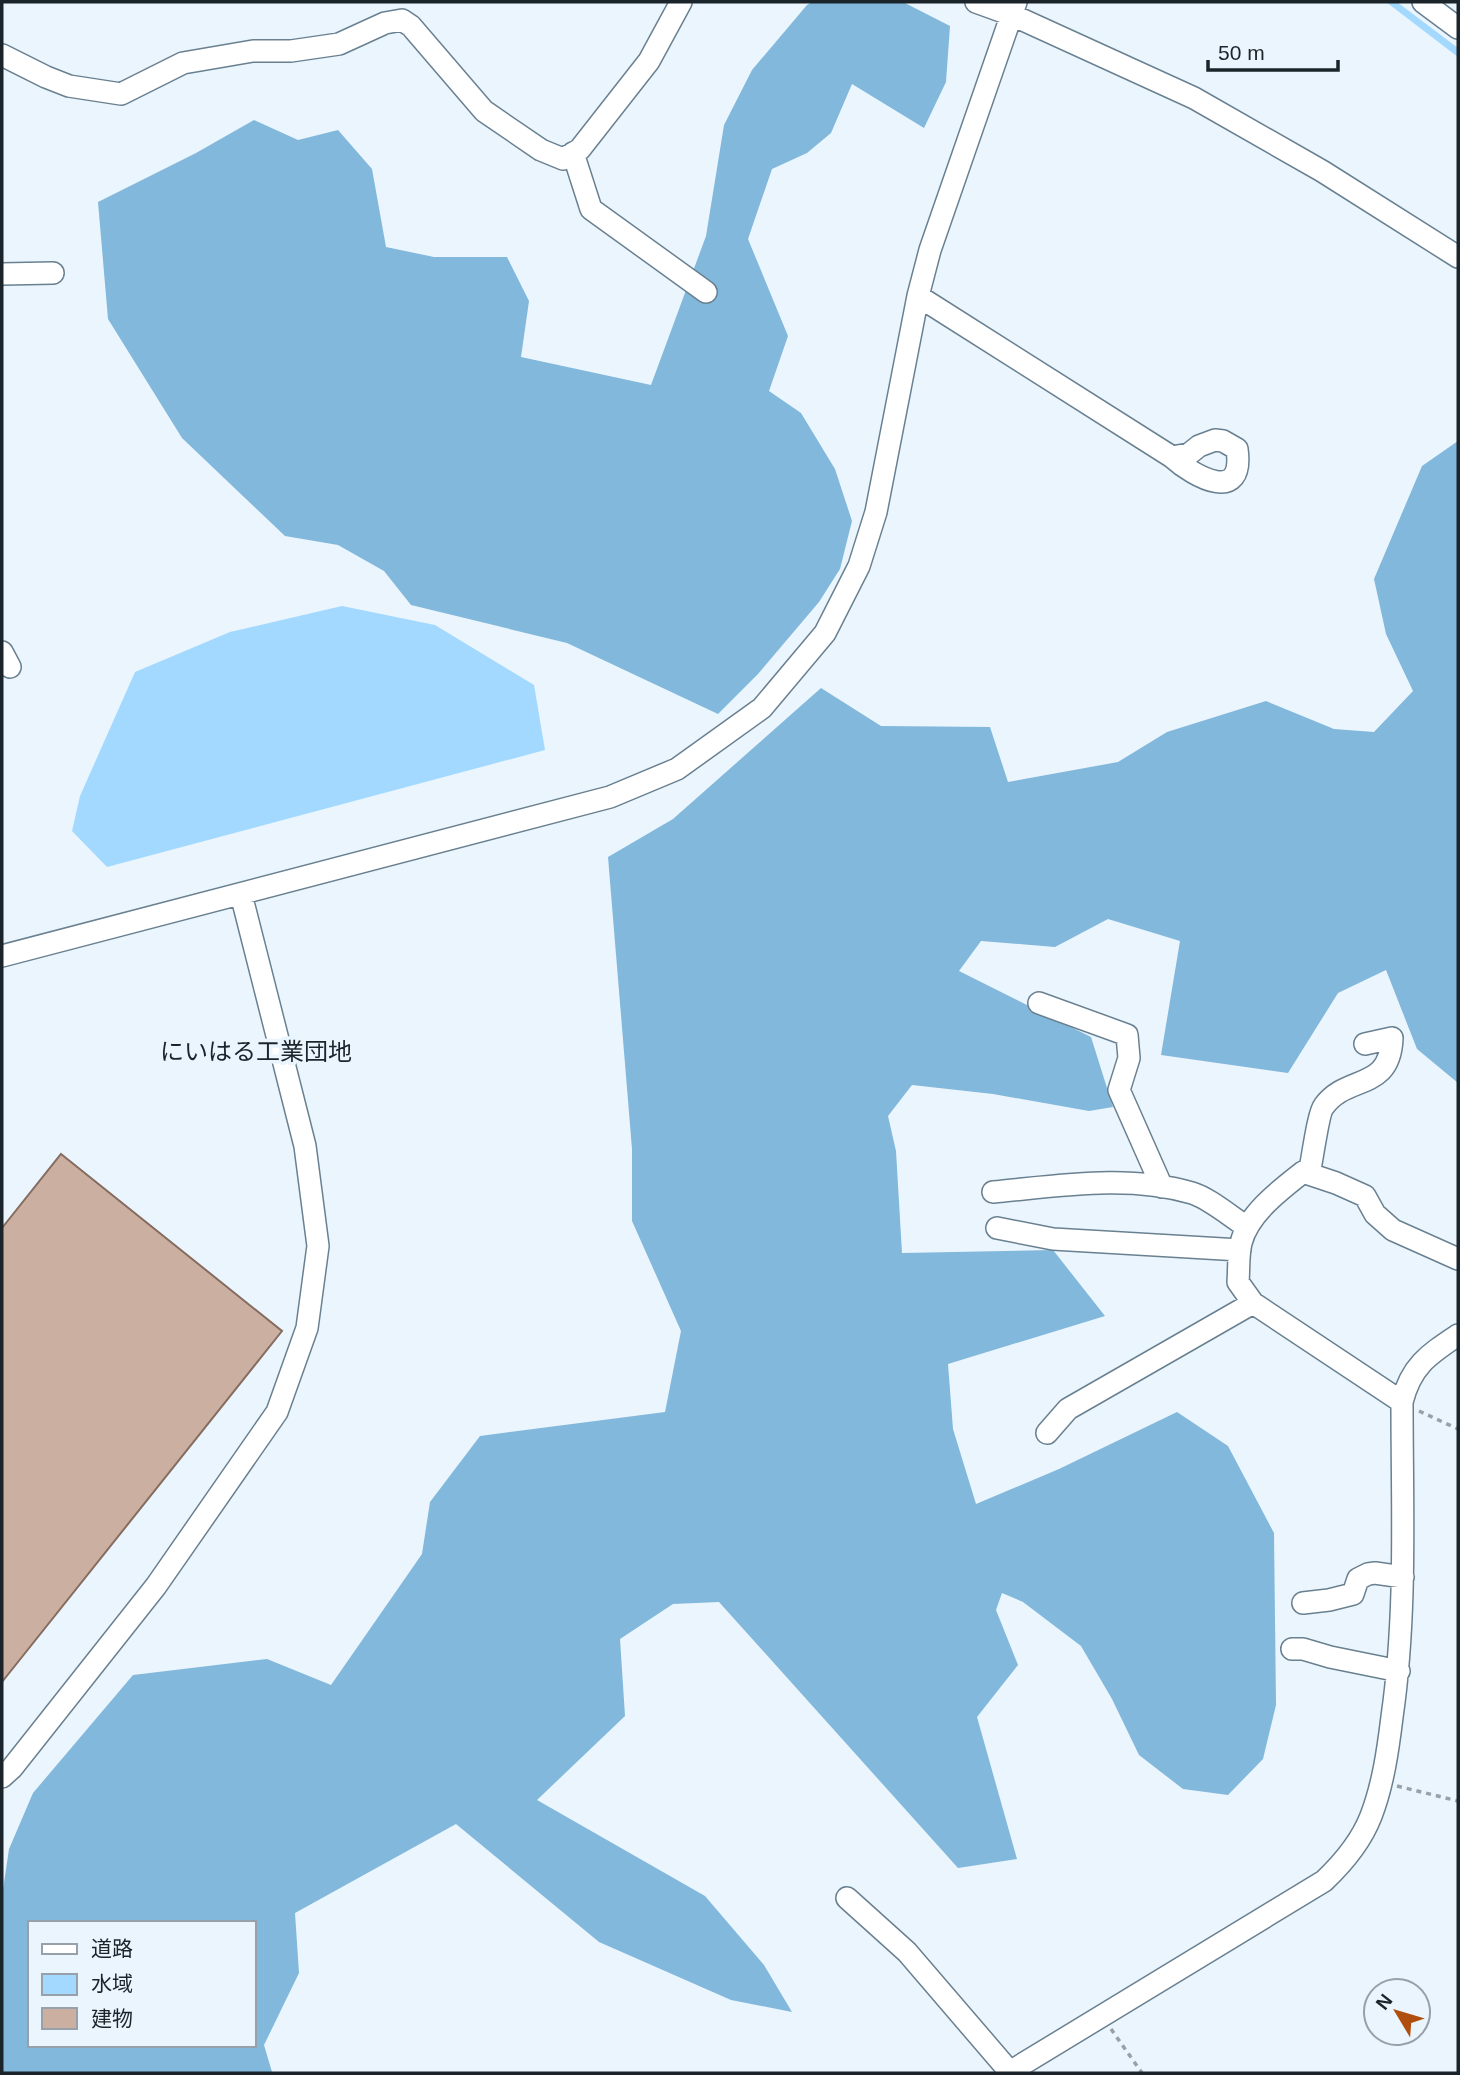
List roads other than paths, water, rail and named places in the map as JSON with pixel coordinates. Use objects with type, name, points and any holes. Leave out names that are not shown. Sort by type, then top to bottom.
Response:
[{"type":"street","points":[[2,55],[69,86],[121,94],[183,63],[253,51],[291,51],[339,44],[404,11],[411,26],[484,111],[541,149],[563,159],[580,149],[649,61],[681,2]]},
{"type":"street","points":[[976,2],[1014,8],[1194,98],[1322,171],[1458,257]]},
{"type":"street","points":[[1423,2],[1458,28]]},
{"type":"street","points":[[2,957],[610,797],[677,769],[762,708],[825,633],[859,566],[876,512],[930,250],[1014,8]]},
{"type":"street","points":[[573,153],[591,209],[706,292]]},
{"type":"street","points":[[2,274],[53,273]]},
{"type":"street","points":[[919,296],[1172,457]]},
{"type":"street","points":[[2,1777],[12,1768],[156,1586],[277,1412],[307,1328],[318,1246],[305,1146],[241,894]]},
{"type":"street","points":[[1039,1003],[1127,1035],[1129,1058],[1119,1090],[1162,1187]]},
{"type":"street","points":[[1309,1174],[1323,1106],[1339,1094],[1377,1075],[1391,1057],[1392,1038],[1364,1044]]},
{"type":"street","points":[[1402,1402],[1253,1303],[1238,1282],[1240,1250],[1247,1227],[1303,1172],[1365,1196],[1375,1214],[1393,1230],[1458,1259]]},
{"type":"street","points":[[993,1192],[1132,1182],[1195,1193],[1247,1227]]},
{"type":"street","points":[[998,1228],[1053,1239],[1240,1250]]},
{"type":"street","points":[[1047,1433],[1068,1409],[1253,1303]]},
{"type":"street","points":[[847,1898],[907,1952],[1009,2073],[1324,1881],[1343,1863],[1359,1840],[1371,1816],[1381,1782],[1399,1671],[1403,1577],[1402,1402],[1406,1386],[1419,1364],[1430,1353],[1458,1335]]},
{"type":"street","points":[[1303,1603],[1353,1594],[1358,1579],[1368,1574],[1403,1577]]},
{"type":"street","points":[[1292,1649],[1303,1649],[1399,1671]]},
{"type":"water","points":[[1386,2],[1397,2],[1458,48],[1458,57]]},
{"type":"water","points":[[342,606],[435,625],[534,685],[545,750],[107,867],[72,831],[80,796],[135,672],[230,632]]},
{"type":"district","name":"にいはる工業団地","points":[[256,1051]]}]
